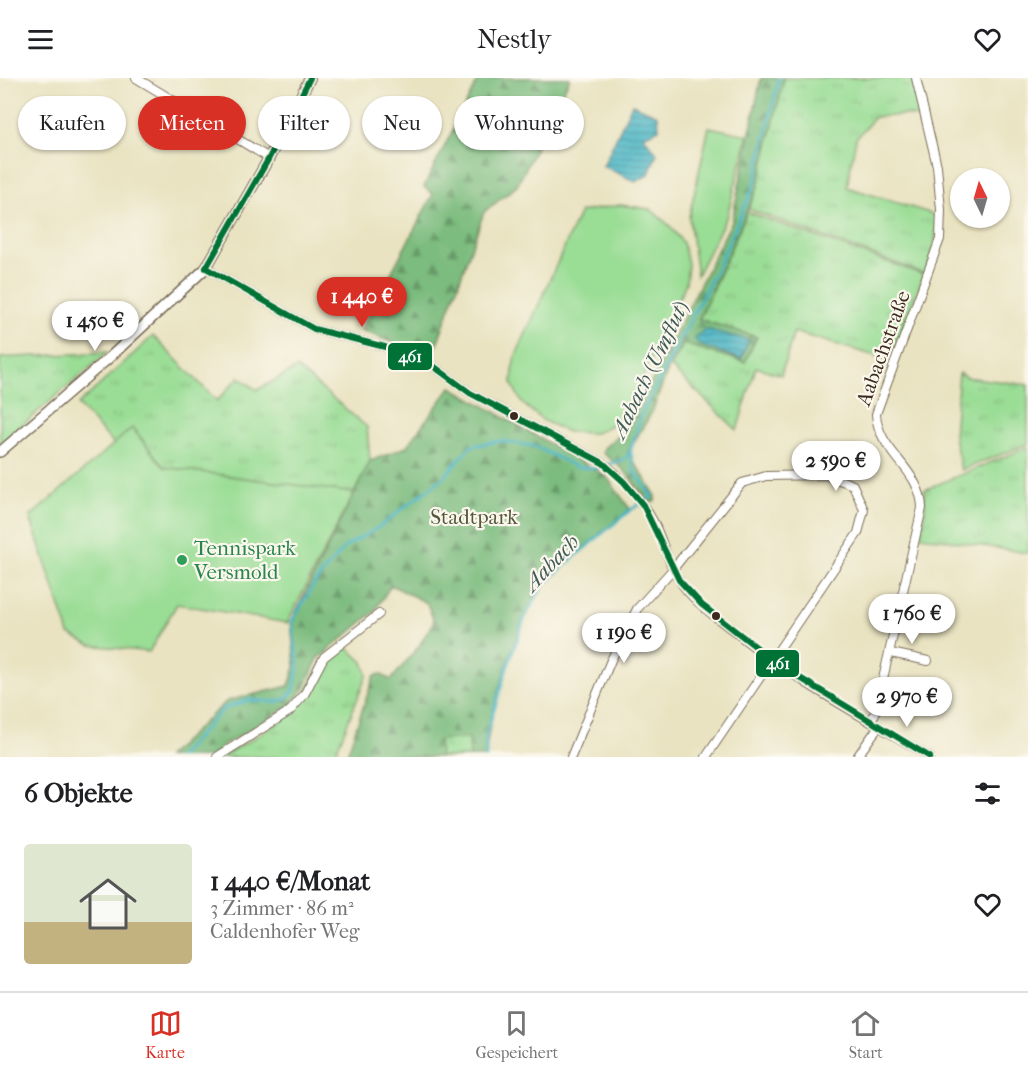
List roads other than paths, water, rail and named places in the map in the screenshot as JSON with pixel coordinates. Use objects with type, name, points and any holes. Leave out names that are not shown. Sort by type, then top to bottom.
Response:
[{"type":"street","points":[[136,78],[269,159]]},
{"type":"street","points":[[0,452],[110,357],[206,268],[269,159],[309,78]]},
{"type":"street","name":"Aabachstraße","points":[[870,721],[875,714],[891,653],[921,521],[922,497],[912,477],[880,437],[876,414],[940,239],[941,210],[931,138],[916,78]]},
{"type":"street","points":[[206,268],[314,329],[385,347],[432,365],[470,393],[603,463],[642,504],[673,569],[683,586],[702,606],[771,661],[930,757]]},
{"type":"street","points":[[571,757],[611,660],[637,609],[673,569],[742,483],[766,476],[826,475],[853,485],[864,510],[858,533],[706,757]]},
{"type":"street","points":[[217,757],[290,711],[304,695],[324,657],[379,614]]},
{"type":"street","points":[[891,653],[928,661]]},
{"type":"street","points":[[857,757],[879,726]]},
{"type":"water","points":[[632,104],[658,115],[659,129],[643,136],[657,153],[649,174],[636,182],[603,166]]},
{"type":"water","points":[[705,329],[749,340],[741,359],[699,345],[695,338]]},
{"type":"waterway","name":"Aabach (Umflut)","points":[[179,757],[223,709],[248,700],[276,702],[286,699],[294,690],[298,666],[292,621],[316,581],[345,547],[379,527],[443,478],[471,446],[500,441],[534,446],[577,467],[598,468],[625,459],[630,452],[642,413],[718,266],[755,183],[779,78]]},
{"type":"waterway","name":"Aabach","points":[[486,757],[486,735],[507,668],[525,617],[543,586],[629,511],[652,496],[634,471],[631,453]]},
{"type":"place","name":"Tennispark Versmold","points":[[182,560]]},
{"type":"park label","name":"Stadtpark","points":[[474,517]]}]
